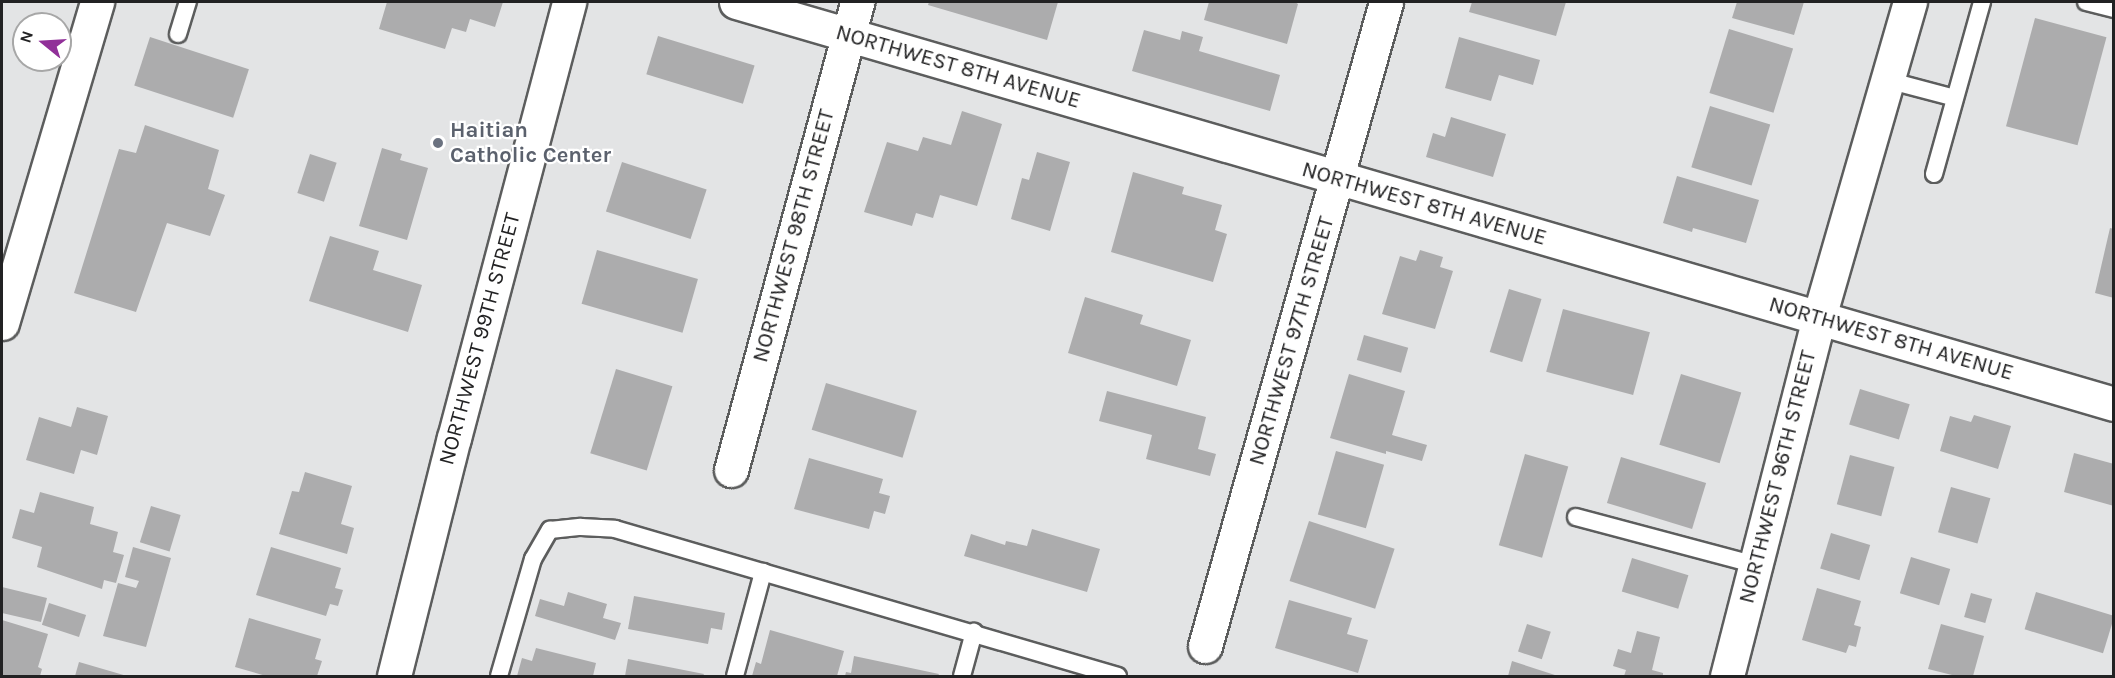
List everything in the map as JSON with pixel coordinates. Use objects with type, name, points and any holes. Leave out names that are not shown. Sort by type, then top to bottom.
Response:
[{"type":"street","points":[[2,323],[97,2]]},
{"type":"street","name":"NORTHWEST 99TH STREET","points":[[394,676],[569,2]]},
{"type":"street","name":"NORTHWEST 8TH AVENUE","points":[[736,2],[2114,404]]},
{"type":"street","name":"NORTHWEST 98TH STREET","points":[[731,470],[857,2]]},
{"type":"street","name":"NORTHWEST 97TH STREET","points":[[1205,646],[1386,2]]},
{"type":"street","name":"NORTHWEST 96TH STREET","points":[[1727,676],[1819,317],[1910,2]]},
{"type":"lane","points":[[178,34],[188,2]]},
{"type":"lane","points":[[1934,174],[1982,2]]},
{"type":"lane","points":[[2086,2],[2114,9]]},
{"type":"lane","points":[[1887,80],[1955,98]]},
{"type":"lane","points":[[1576,517],[1756,565]]},
{"type":"lane","points":[[499,676],[533,559],[550,530],[581,527],[615,529],[974,632],[1118,676]]},
{"type":"lane","points":[[735,676],[764,572]]},
{"type":"lane","points":[[962,676],[974,632]]},
{"type":"building","points":[[387,2],[503,2],[495,27],[470,19],[466,32],[452,28],[445,49],[379,29]]},
{"type":"building","points":[[929,2],[1058,2],[1047,40],[928,5]]},
{"type":"building","points":[[1209,2],[1295,2],[1298,4],[1287,44],[1204,20]]},
{"type":"building","points":[[1472,2],[1566,2],[1556,36],[1469,12]]},
{"type":"building","points":[[1737,2],[1804,2],[1794,35],[1732,18]]},
{"type":"building","points":[[2035,18],[2106,37],[2077,145],[2006,126]]},
{"type":"building","points":[[1729,29],[1793,49],[1773,113],[1709,93]]},
{"type":"building","points":[[1144,30],[1180,40],[1182,31],[1203,37],[1199,51],[1280,75],[1270,111],[1132,71]]},
{"type":"building","points":[[658,36],[755,66],[743,104],[646,74]]},
{"type":"building","points":[[150,37],[249,69],[233,118],[134,86]]},
{"type":"building","points":[[1459,37],[1540,60],[1533,85],[1499,75],[1491,101],[1445,88]]},
{"type":"building","points":[[1710,106],[1770,124],[1752,186],[1691,167]]},
{"type":"building","points":[[962,111],[1002,124],[977,206],[940,195],[933,218],[916,213],[912,226],[864,212],[887,142],[918,151],[923,137],[951,145]]},
{"type":"building","points":[[1451,117],[1506,134],[1493,177],[1426,157],[1433,133],[1445,137]]},
{"type":"building","points":[[145,125],[219,150],[208,189],[225,195],[210,236],[167,223],[136,312],[74,293],[119,149],[136,153]]},
{"type":"building","points":[[382,148],[402,154],[400,160],[428,168],[407,240],[359,226]]},
{"type":"building","points":[[1037,152],[1070,162],[1050,231],[1011,219],[1022,178],[1029,180]]},
{"type":"building","points":[[310,154],[337,163],[324,202],[297,193]]},
{"type":"building","points":[[622,162],[707,190],[691,239],[606,211]]},
{"type":"building","points":[[1133,172],[1184,187],[1182,194],[1222,205],[1215,230],[1227,234],[1213,282],[1111,252]]},
{"type":"building","points":[[1677,176],[1759,200],[1746,243],[1693,228],[1692,232],[1663,223]]},
{"type":"building","points":[[2110,228],[2114,229],[2114,298],[2095,293]]},
{"type":"building","points":[[330,236],[379,251],[373,270],[422,285],[408,332],[309,301]]},
{"type":"building","points":[[597,250],[698,279],[682,333],[582,304]]},
{"type":"building","points":[[1420,250],[1443,257],[1440,267],[1453,271],[1435,329],[1382,314],[1400,256],[1416,261]]},
{"type":"building","points":[[1509,289],[1542,299],[1522,362],[1490,352]]},
{"type":"building","points":[[1085,297],[1143,315],[1140,324],[1191,340],[1177,386],[1068,353]]},
{"type":"building","points":[[1563,309],[1650,332],[1633,395],[1546,372]]},
{"type":"building","points":[[1364,335],[1408,348],[1401,373],[1357,360]]},
{"type":"building","points":[[616,369],[672,386],[647,470],[590,453]]},
{"type":"building","points":[[1349,374],[1405,391],[1392,435],[1427,445],[1422,461],[1386,451],[1386,454],[1330,438]]},
{"type":"building","points":[[1681,374],[1741,392],[1720,463],[1659,445]]},
{"type":"building","points":[[826,383],[917,411],[903,458],[812,430]]},
{"type":"building","points":[[1860,389],[1910,404],[1899,440],[1849,424]]},
{"type":"building","points":[[1107,391],[1206,417],[1198,449],[1216,454],[1210,476],[1146,459],[1152,435],[1099,421]]},
{"type":"building","points":[[77,407],[108,416],[97,455],[81,450],[74,474],[26,460],[39,417],[71,427]]},
{"type":"building","points":[[1974,415],[2011,426],[1998,469],[1940,451],[1950,416],[1971,422]]},
{"type":"building","points":[[1336,451],[1384,465],[1366,528],[1318,514]]},
{"type":"building","points":[[2074,453],[2114,464],[2114,506],[2064,492]]},
{"type":"building","points":[[1525,454],[1568,466],[1542,558],[1499,545]]},
{"type":"building","points":[[1850,455],[1894,467],[1881,516],[1837,504]]},
{"type":"building","points":[[1621,457],[1706,483],[1692,529],[1607,503]]},
{"type":"building","points":[[809,458],[883,479],[879,493],[890,496],[885,514],[874,511],[869,529],[794,509]]},
{"type":"building","points":[[305,472],[352,486],[341,524],[354,528],[347,554],[279,534],[292,491],[299,492]]},
{"type":"building","points":[[1951,487],[1990,498],[1977,543],[1938,532]]},
{"type":"building","points":[[40,492],[94,507],[90,524],[118,532],[113,552],[124,555],[116,583],[104,580],[102,589],[37,567],[42,547],[12,538],[20,509],[34,513]]},
{"type":"building","points":[[151,506],[181,515],[170,551],[140,542]]},
{"type":"building","points":[[1309,521],[1395,549],[1375,609],[1290,581]]},
{"type":"building","points":[[1032,529],[1100,549],[1087,592],[964,556],[971,534],[1005,545],[1006,541],[1027,546]]},
{"type":"building","points":[[1831,533],[1870,545],[1859,580],[1820,568]]},
{"type":"building","points":[[133,547],[171,558],[146,647],[103,636],[118,583],[136,588],[139,581],[125,577]]},
{"type":"building","points":[[271,547],[341,568],[335,588],[343,590],[338,606],[330,604],[326,616],[256,595]]},
{"type":"building","points":[[1911,557],[1950,569],[1939,605],[1900,593]]},
{"type":"building","points":[[1632,558],[1688,575],[1678,609],[1622,591]]},
{"type":"building","points":[[2,587],[47,598],[41,622],[2,613]]},
{"type":"building","points":[[1817,588],[1861,601],[1854,625],[1861,627],[1856,647],[1849,645],[1846,653],[1802,640]]},
{"type":"building","points":[[568,592],[607,604],[603,618],[621,623],[615,640],[535,616],[540,599],[564,606]]},
{"type":"building","points":[[2036,592],[2114,616],[2103,653],[2025,629]]},
{"type":"building","points":[[1971,593],[1992,599],[1985,623],[1964,617]]},
{"type":"building","points":[[634,596],[725,613],[722,630],[711,628],[708,644],[628,629]]},
{"type":"building","points":[[1289,600],[1352,618],[1347,634],[1368,640],[1358,673],[1275,648]]},
{"type":"building","points":[[49,603],[86,615],[79,637],[42,625]]},
{"type":"building","points":[[249,618],[321,639],[315,659],[322,661],[317,676],[266,676],[235,667]]},
{"type":"building","points":[[2,620],[48,634],[38,667],[42,669],[40,676],[2,676]]},
{"type":"building","points":[[1527,624],[1551,632],[1542,659],[1518,652]]},
{"type":"building","points":[[1941,624],[1984,636],[1973,676],[1956,676],[1928,669]]},
{"type":"building","points":[[770,630],[844,651],[837,676],[752,676],[756,662],[761,664]]},
{"type":"building","points":[[1637,631],[1660,637],[1652,670],[1663,673],[1663,676],[1624,676],[1626,670],[1613,666],[1618,649],[1631,653]]},
{"type":"building","points":[[536,648],[596,663],[593,676],[517,676],[522,658],[532,661]]},
{"type":"building","points":[[854,656],[939,674],[938,676],[845,676],[846,672],[851,673]]},
{"type":"building","points":[[628,659],[704,674],[703,676],[625,676]]},
{"type":"building","points":[[1512,661],[1558,676],[1508,676]]},
{"type":"building","points":[[79,662],[127,676],[75,676]]},
{"type":"place","name":"Haitian Catholic Center","points":[[438,143]]}]
